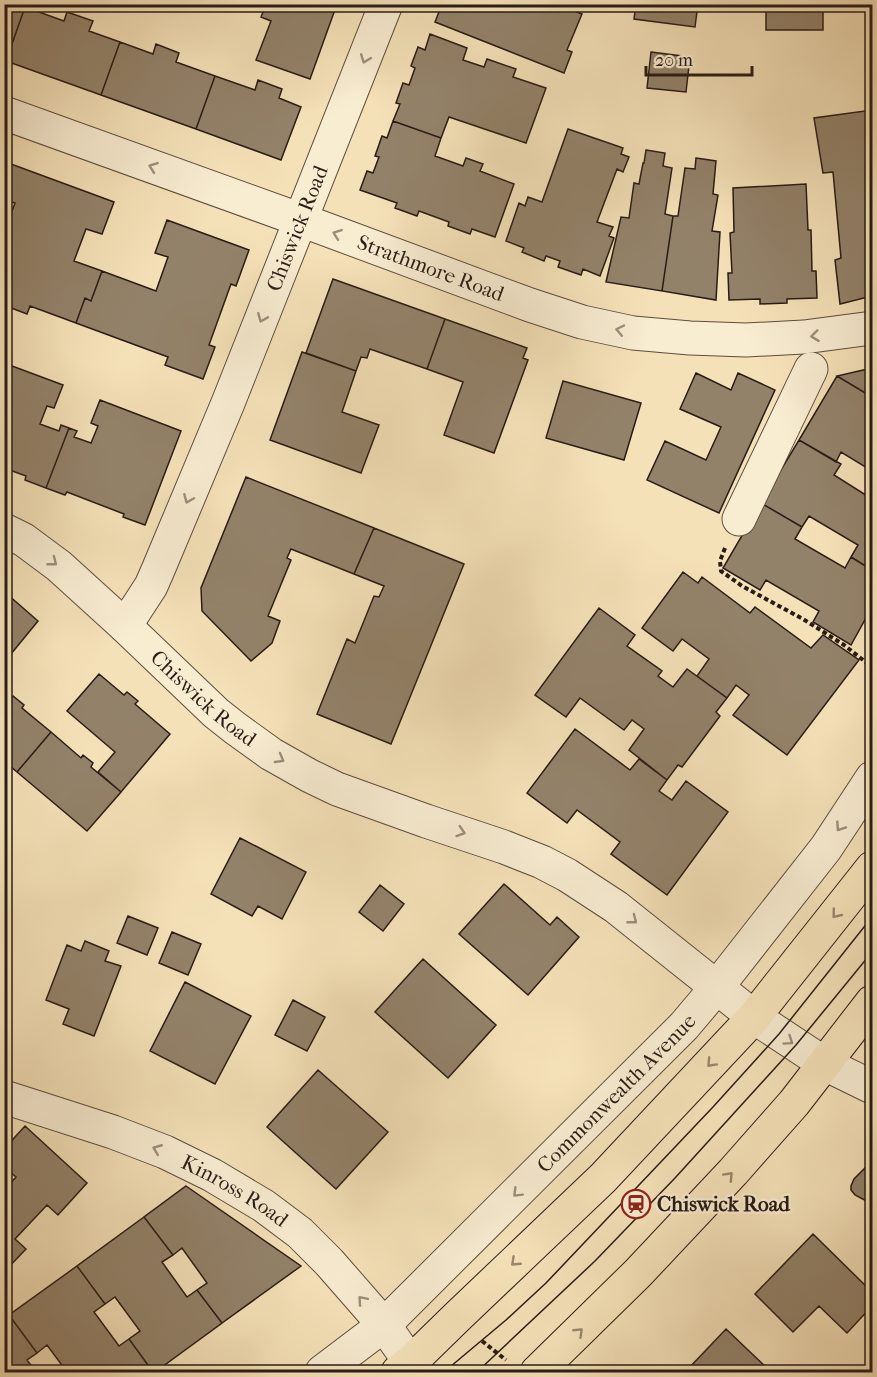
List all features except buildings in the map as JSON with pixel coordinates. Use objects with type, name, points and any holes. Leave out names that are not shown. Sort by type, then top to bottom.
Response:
[{"type":"main road","points":[[408,1369],[456,1318],[603,1178],[754,1017],[873,868]]},
{"type":"main road","points":[[524,1368],[638,1273],[794,1103],[873,1002]]},
{"type":"street","name":"Chiswick Road","points":[[386,4],[219,423],[154,578],[146,594],[115,617],[216,712],[271,754],[337,789],[504,847],[567,875],[616,907],[754,1017],[825,1064],[873,1087]]},
{"type":"street","name":"Strathmore Road","points":[[4,113],[582,322],[633,333],[746,340],[804,337],[873,328]]},
{"type":"street","points":[[739,519],[811,369]]},
{"type":"street","points":[[4,530],[24,540],[47,557],[115,617]]},
{"type":"street","name":"Commonwealth Avenue","points":[[322,1372],[384,1326],[684,1026],[826,848],[873,778]]},
{"type":"street","name":"Kinross Road","points":[[4,1097],[113,1132],[165,1152],[212,1175],[264,1206],[300,1233],[329,1262],[384,1326],[408,1369]]},
{"type":"path","points":[[724,550],[720,561],[721,571],[742,586],[803,619],[873,667]]},
{"type":"path","points":[[476,1337],[524,1368]]},
{"type":"tram line","points":[[444,1372],[546,1283],[713,1107],[779,1034],[872,917]]},
{"type":"tram line","points":[[477,1372],[595,1261],[675,1178],[796,1045],[872,952]]},
{"type":"place","name":"Chiswick Road","points":[[636,1204]]}]
